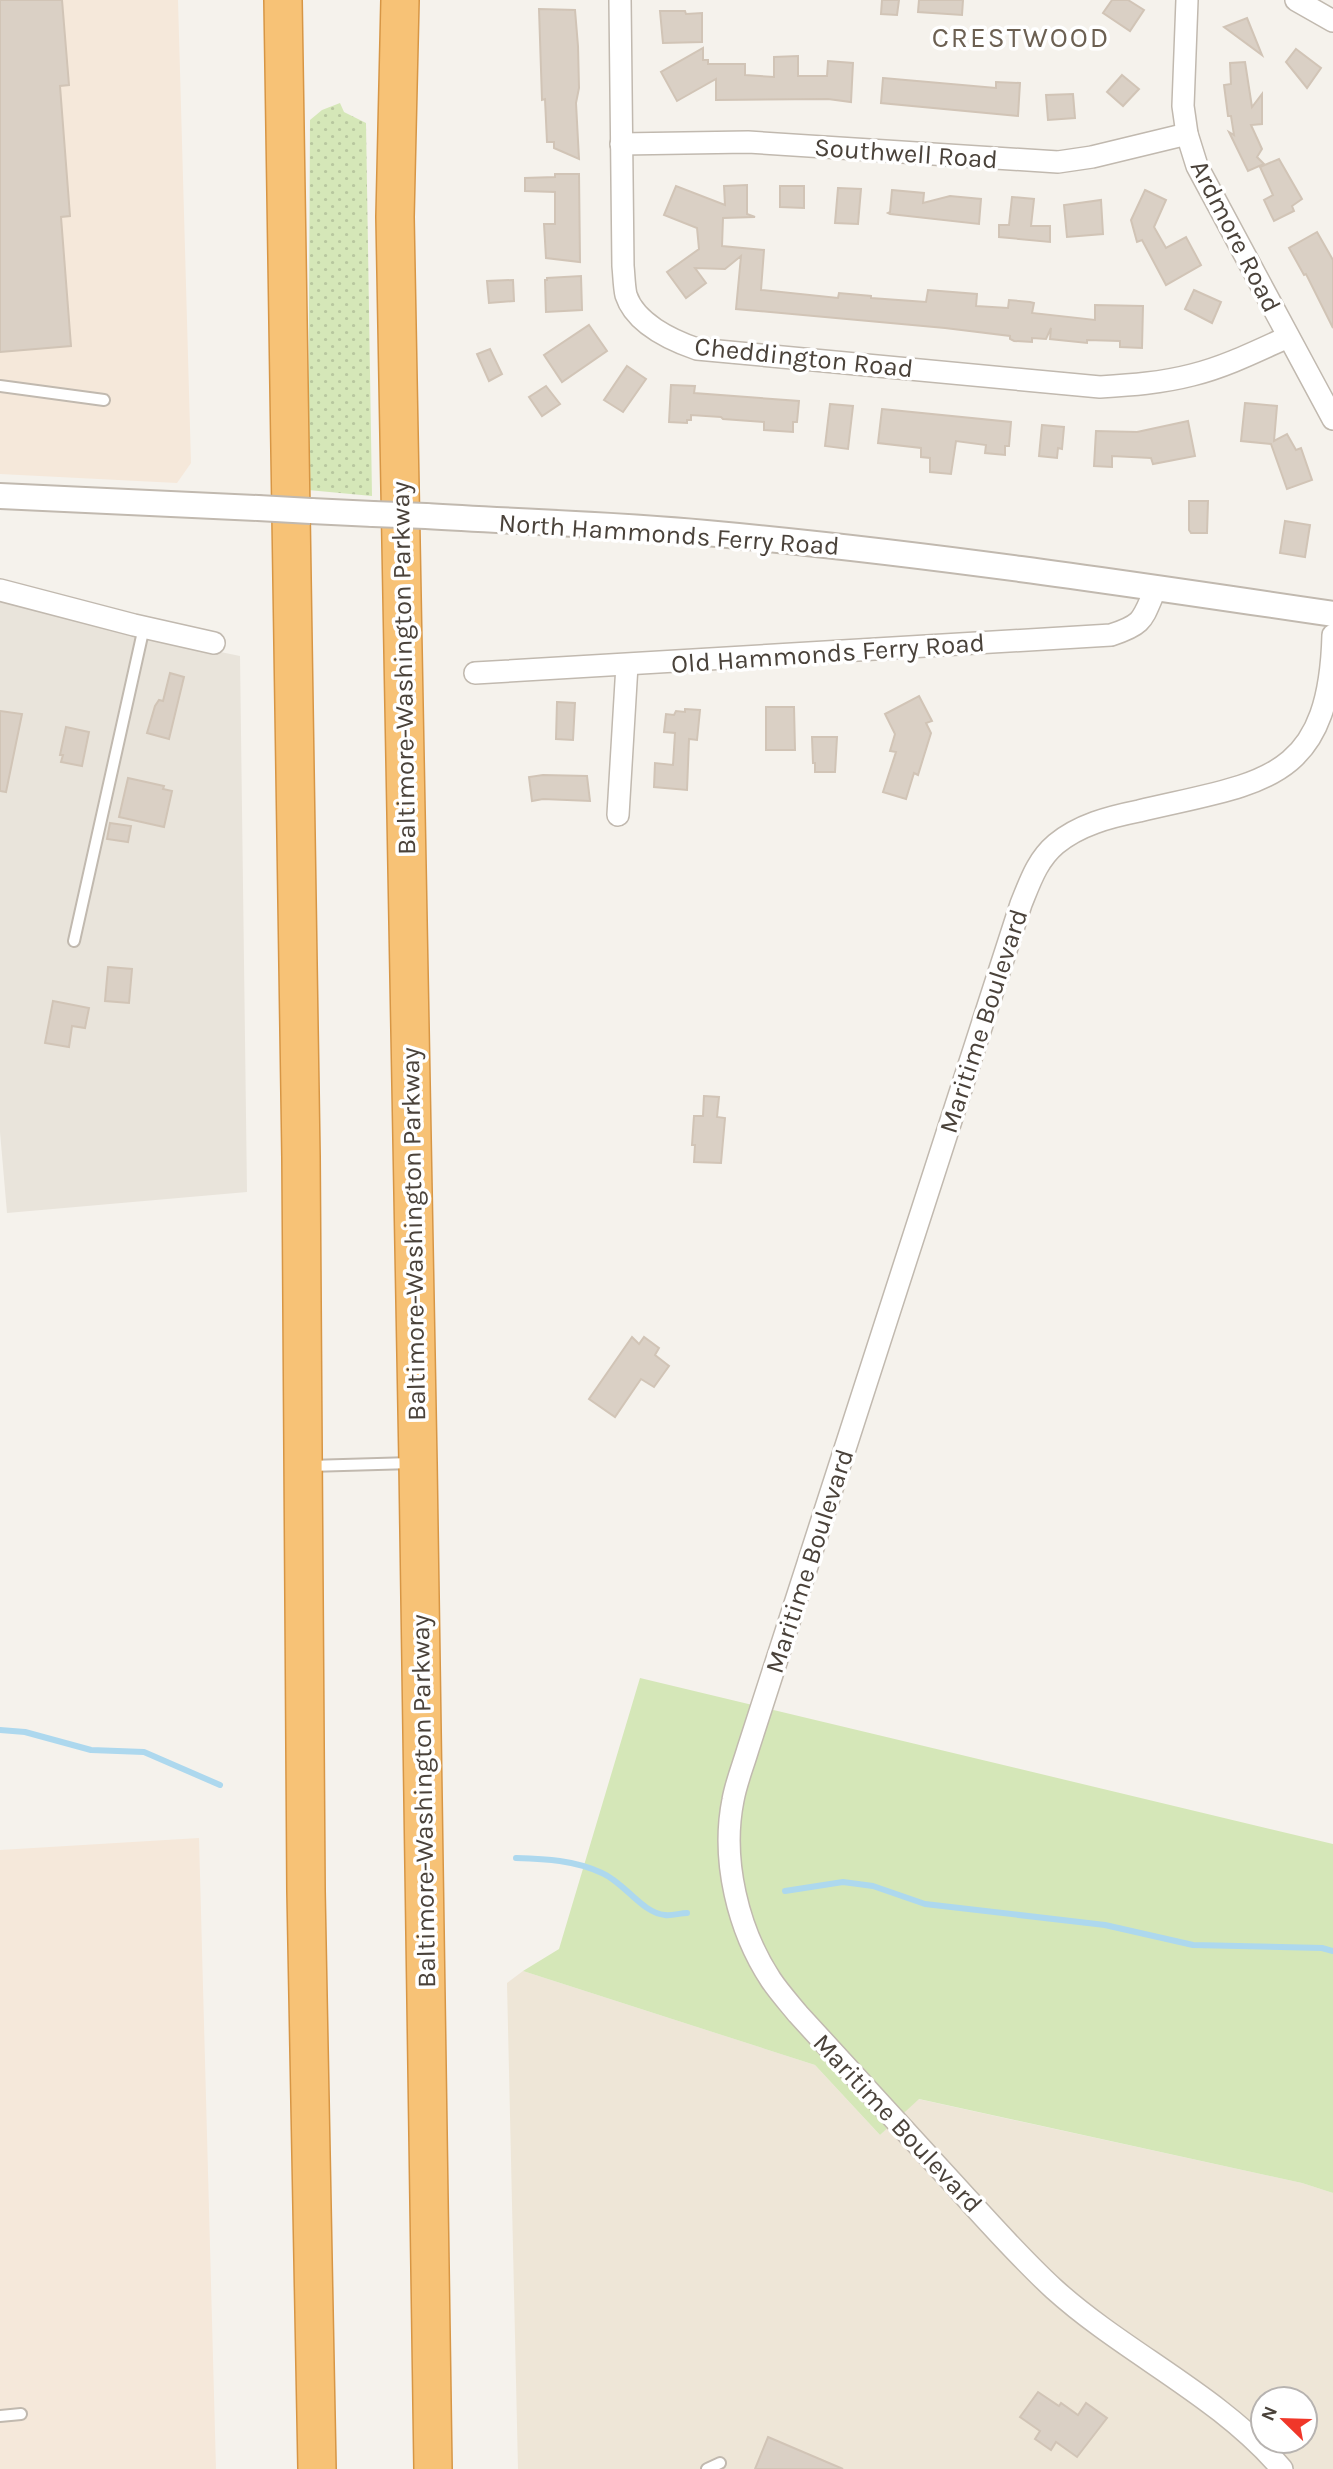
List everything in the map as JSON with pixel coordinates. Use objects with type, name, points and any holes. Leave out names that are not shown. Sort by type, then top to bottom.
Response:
[{"type":"highway","points":[[284,0],[301,1157],[306,1905],[317,2469]]},
{"type":"highway","name":"Baltimore-Washington Parkway","points":[[400,0],[395,217],[433,2469]]},
{"type":"street","name":"Cheddington Road","points":[[620,0],[623,266],[627,296],[640,317],[680,343],[697,349],[1100,387],[1148,384],[1193,375],[1288,337]]},
{"type":"street","name":"Ardmore Road","points":[[1187,0],[1183,106],[1187,134],[1197,166],[1333,419]]},
{"type":"street","points":[[1296,0],[1333,21]]},
{"type":"street","name":"Southwell Road","points":[[621,144],[748,142],[1058,162],[1092,157],[1187,134]]},
{"type":"street","name":"North Hammonds Ferry Road","points":[[0,496],[426,516],[704,533],[1000,565],[1333,614]]},
{"type":"street","name":"Old Hammonds Ferry Road","points":[[475,673],[1111,635],[1134,628],[1143,617],[1156,588]]},
{"type":"street","points":[[0,590],[214,643]]},
{"type":"street","name":"Maritime Boulevard","points":[[1282,2469],[1231,2419],[1097,2326],[1053,2289],[798,2014],[771,1979],[751,1942],[736,1897],[730,1847],[733,1801],[748,1749],[1021,904],[1035,869],[1054,846],[1078,829],[1120,815],[1232,789],[1267,778],[1291,762],[1310,739],[1322,714],[1332,675],[1333,635]]},
{"type":"street","points":[[618,815],[626,665]]},
{"type":"lane","points":[[0,386],[104,400]]},
{"type":"lane","points":[[74,941],[144,627]]},
{"type":"lane","points":[[303,1466],[418,1463]]},
{"type":"lane","points":[[0,2416],[20,2414]]},
{"type":"lane","points":[[707,2469],[720,2463]]},
{"type":"shaded area","points":[[0,0],[178,0],[191,463],[177,483],[0,474]]},
{"type":"shaded area","points":[[0,599],[133,634],[240,656],[247,1192],[7,1213],[0,1132]]},
{"type":"shaded area","points":[[199,1838],[216,2469],[0,2469],[0,1850]]},
{"type":"shaded area","points":[[523,1971],[815,2065],[880,2135],[918,2099],[1302,2183],[1333,2193],[1333,2469],[518,2469],[507,1983]]},
{"type":"green space","points":[[340,103],[344,112],[366,123],[372,496],[308,490],[310,120],[322,110]]},
{"type":"green space","points":[[640,1678],[1333,1844],[1333,2193],[1302,2183],[919,2099],[880,2135],[815,2065],[523,1971],[559,1949]]},
{"type":"building","points":[[0,0],[62,0],[69,85],[60,86],[70,216],[61,217],[71,346],[0,352]]},
{"type":"building","points":[[882,0],[899,0],[897,15],[881,14]]},
{"type":"building","points":[[919,0],[963,0],[962,15],[918,12]]},
{"type":"building","points":[[1112,0],[1128,0],[1144,10],[1130,31],[1103,13]]},
{"type":"building","points":[[539,9],[575,10],[579,159],[554,148],[554,142],[547,142],[545,99],[542,100]]},
{"type":"building","points":[[660,11],[702,13],[702,42],[663,43]]},
{"type":"building","points":[[1247,18],[1262,55],[1224,27]]},
{"type":"building","points":[[703,48],[703,60],[708,60],[708,64],[745,64],[745,75],[774,77],[774,57],[798,56],[798,76],[827,76],[828,61],[853,63],[851,102],[828,99],[716,100],[716,79],[677,101],[661,72]]},
{"type":"building","points":[[1296,49],[1321,68],[1307,88],[1286,62]]},
{"type":"building","points":[[1245,62],[1252,107],[1262,94],[1262,124],[1251,125],[1262,149],[1257,157],[1264,164],[1248,171],[1229,132],[1234,135],[1231,116],[1228,116],[1224,85],[1231,84],[1230,63]]},
{"type":"building","points":[[1122,75],[1139,89],[1123,106],[1107,92]]},
{"type":"building","points":[[883,78],[996,88],[996,82],[1020,83],[1018,116],[881,103]]},
{"type":"building","points":[[1073,94],[1075,118],[1048,120],[1046,95]]},
{"type":"building","points":[[1279,159],[1302,199],[1292,206],[1294,211],[1274,221],[1264,200],[1273,195],[1260,167]]},
{"type":"building","points":[[555,174],[579,174],[580,262],[546,258],[544,224],[555,224],[555,192],[525,191],[525,178],[555,177]]},
{"type":"building","points":[[747,185],[747,214],[755,217],[723,218],[722,246],[764,250],[761,290],[838,298],[839,293],[926,302],[928,290],[977,294],[976,306],[1008,308],[1009,300],[1030,302],[1034,303],[1032,313],[1095,320],[1095,305],[1143,306],[1142,348],[1120,347],[1120,341],[1087,340],[1087,343],[1050,339],[1051,328],[1046,339],[1032,338],[1032,342],[1014,341],[1010,336],[945,328],[736,309],[741,256],[725,269],[695,268],[706,283],[686,298],[667,272],[699,249],[697,228],[664,215],[676,186],[725,205],[724,186]]},
{"type":"building","points":[[780,186],[804,186],[804,208],[780,207]]},
{"type":"building","points":[[838,188],[861,189],[858,224],[835,223]]},
{"type":"building","points":[[892,190],[924,193],[923,203],[950,196],[981,199],[979,224],[890,214]]},
{"type":"building","points":[[1145,190],[1166,200],[1154,227],[1166,248],[1186,237],[1201,265],[1166,285],[1142,240],[1137,242],[1131,220]]},
{"type":"building","points":[[1012,197],[1034,199],[1031,226],[1050,226],[1050,242],[999,237],[999,225],[1009,225]]},
{"type":"building","points":[[1101,200],[1103,234],[1067,237],[1064,205]]},
{"type":"building","points":[[1317,232],[1333,260],[1333,328],[1306,274],[1304,275],[1289,248]]},
{"type":"building","points":[[581,276],[582,310],[546,312],[545,280]]},
{"type":"building","points":[[513,280],[514,301],[489,303],[487,281]]},
{"type":"building","points":[[1194,290],[1221,302],[1212,323],[1185,309]]},
{"type":"building","points":[[589,325],[607,351],[562,382],[544,355]]},
{"type":"building","points":[[490,349],[502,374],[489,381],[477,354]]},
{"type":"building","points":[[627,366],[646,379],[623,412],[604,400]]},
{"type":"building","points":[[671,385],[695,386],[694,393],[799,401],[797,422],[793,422],[793,432],[764,430],[764,422],[721,417],[691,415],[691,420],[687,420],[687,423],[669,422]]},
{"type":"building","points":[[546,386],[560,404],[542,416],[529,397]]},
{"type":"building","points":[[1245,403],[1277,406],[1274,441],[1287,434],[1296,450],[1301,448],[1312,480],[1287,489],[1271,444],[1241,441]]},
{"type":"building","points":[[830,404],[853,406],[848,449],[825,446]]},
{"type":"building","points":[[882,409],[1011,422],[1009,446],[1005,446],[1005,455],[985,453],[986,445],[956,441],[951,474],[930,472],[930,458],[921,457],[921,448],[878,443]]},
{"type":"building","points":[[1188,421],[1195,456],[1153,464],[1151,458],[1112,456],[1112,467],[1094,466],[1096,431],[1137,432]]},
{"type":"building","points":[[1042,425],[1064,427],[1062,449],[1058,448],[1057,458],[1039,456]]},
{"type":"building","points":[[1189,501],[1208,501],[1207,533],[1191,533],[1189,530]]},
{"type":"building","points":[[1285,521],[1310,525],[1305,557],[1280,553]]},
{"type":"building","points":[[170,673],[184,677],[169,739],[147,733],[155,706],[159,700],[163,701]]},
{"type":"building","points":[[919,696],[932,721],[926,723],[931,733],[918,775],[914,773],[906,799],[883,792],[896,752],[890,751],[895,734],[885,714]]},
{"type":"building","points":[[557,702],[575,703],[573,740],[556,739]]},
{"type":"building","points":[[766,707],[794,707],[795,750],[766,750]]},
{"type":"building","points":[[685,709],[700,710],[697,740],[689,739],[687,790],[654,787],[655,763],[673,765],[675,733],[664,732],[666,714],[674,715],[676,711],[685,712]]},
{"type":"building","points":[[0,711],[22,714],[6,792],[0,791]]},
{"type":"building","points":[[66,727],[89,732],[82,766],[61,762]]},
{"type":"building","points":[[812,737],[837,737],[835,772],[815,772]]},
{"type":"building","points":[[587,776],[590,801],[532,801],[529,777]]},
{"type":"building","points":[[128,778],[164,786],[163,789],[172,791],[164,827],[119,817]]},
{"type":"building","points":[[110,823],[131,826],[128,842],[107,839]]},
{"type":"building","points":[[108,967],[132,969],[129,1003],[105,1001]]},
{"type":"building","points":[[53,1001],[89,1008],[85,1028],[72,1026],[69,1047],[45,1043]]},
{"type":"building","points":[[704,1096],[719,1097],[717,1117],[725,1118],[721,1163],[694,1162],[694,1116],[703,1116]]},
{"type":"building","points":[[632,1337],[639,1344],[644,1337],[659,1348],[655,1355],[669,1366],[654,1387],[641,1379],[615,1417],[589,1399]]},
{"type":"building","points":[[1038,2392],[1078,2415],[1086,2403],[1107,2418],[1077,2457],[1056,2442],[1051,2450],[1035,2439],[1040,2431],[1020,2417]]},
{"type":"building","points":[[768,2437],[843,2469],[755,2469]]},
{"type":"waterway","points":[[0,1730],[25,1732],[91,1750],[144,1752],[220,1785]]},
{"type":"waterway","points":[[516,1858],[581,1865],[610,1878],[657,1913],[687,1913]]},
{"type":"waterway","points":[[785,1891],[843,1882],[873,1886],[925,1904],[1105,1925],[1193,1945],[1322,1948],[1333,1951]]},
{"type":"district","name":"CRESTWOOD","points":[[1021,37]]}]
